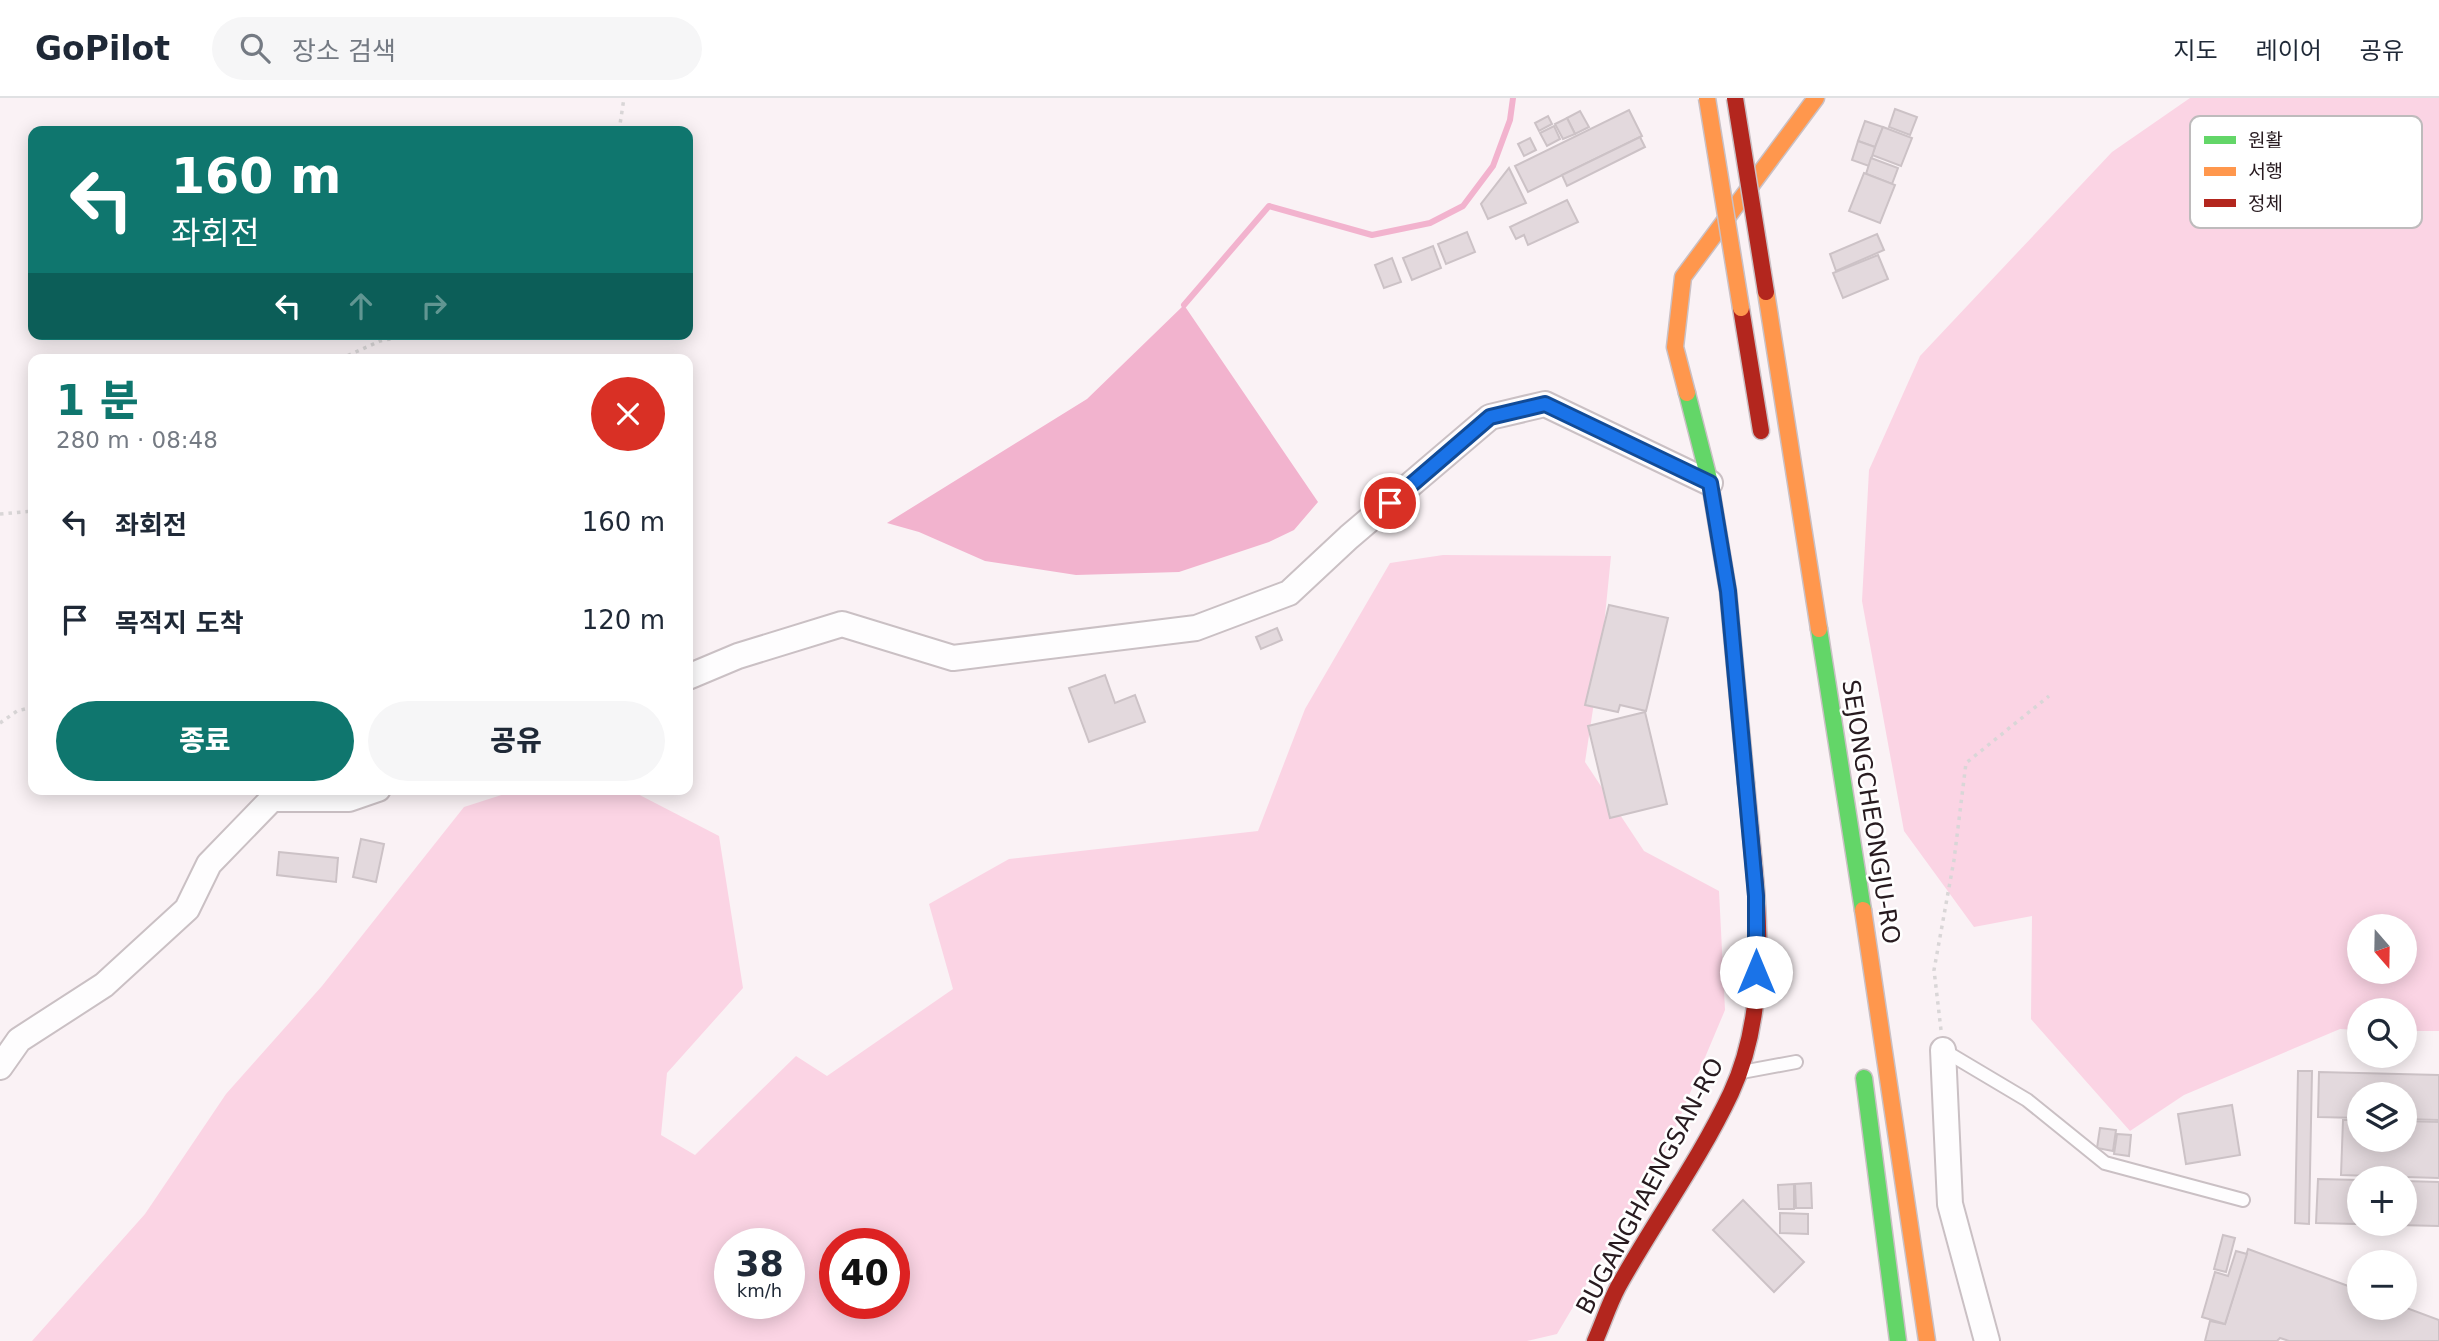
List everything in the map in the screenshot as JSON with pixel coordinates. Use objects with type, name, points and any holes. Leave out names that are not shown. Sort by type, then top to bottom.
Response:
[{"type":"main road","points":[[1707,98],[1763,444]]},
{"type":"main road","name":"SEJONGCHEONGJU-RO","points":[[1735,98],[1902,1156],[1927,1341]]},
{"type":"main road","name":"BUGANGHAENGSAN-RO","points":[[1595,1341],[1617,1289],[1668,1206],[1731,1093],[1757,997],[1756,896],[1728,591],[1710,483],[1675,347],[1683,277],[1816,98]]},
{"type":"main road","points":[[1861,1056],[1898,1341]]},
{"type":"street","points":[[693,675],[738,656],[842,624],[953,658],[1196,628],[1289,593],[1349,537],[1490,417],[1545,404],[1710,483]]},
{"type":"street","points":[[0,1067],[19,1040],[104,985],[187,909],[209,864],[272,800],[349,799],[361,795]]},
{"type":"street","points":[[1943,1049],[1950,1204],[1987,1341]]},
{"type":"lane","points":[[1943,1049],[2026,1100],[2105,1163],[2243,1200]]},
{"type":"lane","points":[[1738,1073],[1796,1062]]},
{"type":"path","points":[[620,126],[624,98]]},
{"type":"path","points":[[351,354],[385,340]]},
{"type":"path","points":[[0,514],[28,511]]},
{"type":"path","points":[[1943,1049],[1934,970],[1954,860],[1966,763],[2049,696]]},
{"type":"path","points":[[0,723],[17,711],[28,708]]},
{"type":"shaded area","points":[[2190,98],[2439,98],[2439,1031],[2417,1031],[2417,998],[2347,998],[2347,1029],[2340,1029],[2184,1095],[2130,1131],[2031,1019],[2032,916],[1974,927],[1904,831],[1862,601],[1869,470],[1920,356],[2112,152]]},
{"type":"shaded area","points":[[1184,305],[1318,502],[1294,530],[1269,542],[1179,572],[1076,575],[985,561],[919,532],[887,523],[1087,399]]},
{"type":"shaded area","points":[[1443,555],[1611,556],[1601,656],[1585,762],[1644,851],[1719,891],[1725,1010],[1666,1150],[1557,1334],[1527,1341],[32,1341],[145,1214],[226,1094],[322,986],[464,807],[501,795],[640,795],[719,836],[743,988],[667,1073],[661,1135],[695,1155],[796,1056],[827,1076],[953,989],[929,904],[1009,859],[1258,831],[1305,709],[1390,563]]},
{"type":"building","points":[[1895,109],[1917,117],[1910,135],[1889,127]]},
{"type":"building","points":[[1629,110],[1642,136],[1528,192],[1515,166]]},
{"type":"building","points":[[1580,111],[1589,127],[1575,134],[1567,118]]},
{"type":"building","points":[[1548,116],[1552,124],[1539,131],[1535,123]]},
{"type":"building","points":[[1567,118],[1575,134],[1563,139],[1555,124]]},
{"type":"building","points":[[1865,121],[1883,127],[1875,147],[1858,141]]},
{"type":"building","points":[[1554,126],[1560,139],[1547,146],[1540,133]]},
{"type":"building","points":[[1883,127],[1912,138],[1901,166],[1872,155]]},
{"type":"building","points":[[1640,137],[1645,147],[1567,186],[1562,175]]},
{"type":"building","points":[[1530,138],[1536,150],[1524,156],[1518,144]]},
{"type":"building","points":[[1858,141],[1875,147],[1869,166],[1852,160]]},
{"type":"building","points":[[1871,158],[1898,168],[1892,184],[1866,174]]},
{"type":"building","points":[[1509,168],[1526,203],[1488,219],[1481,204]]},
{"type":"building","points":[[1864,173],[1895,185],[1880,223],[1849,211]]},
{"type":"building","points":[[1567,200],[1578,222],[1528,245],[1524,235],[1516,239],[1510,227]]},
{"type":"building","points":[[1467,232],[1475,252],[1446,264],[1438,244]]},
{"type":"building","points":[[1877,234],[1884,250],[1836,271],[1830,254]]},
{"type":"building","points":[[1433,246],[1441,268],[1412,280],[1403,258]]},
{"type":"building","points":[[1878,255],[1888,279],[1843,298],[1833,273]]},
{"type":"building","points":[[1392,258],[1401,282],[1384,288],[1375,265]]},
{"type":"building","points":[[1609,605],[1668,618],[1646,711],[1620,705],[1618,712],[1585,705]]},
{"type":"building","points":[[1277,628],[1282,640],[1261,649],[1256,637]]},
{"type":"building","points":[[1105,675],[1115,703],[1135,695],[1145,722],[1089,742],[1069,688]]},
{"type":"building","points":[[1645,712],[1667,804],[1610,818],[1588,726]]},
{"type":"building","points":[[361,839],[384,844],[376,882],[353,877]]},
{"type":"building","points":[[279,852],[338,858],[336,882],[277,875]]},
{"type":"building","points":[[2298,1071],[2312,1071],[2309,1224],[2295,1223]]},
{"type":"building","points":[[2319,1072],[2439,1075],[2439,1120],[2417,1119],[2417,1082],[2347,1082],[2347,1118],[2318,1117]]},
{"type":"building","points":[[2232,1105],[2240,1155],[2186,1164],[2178,1114]]},
{"type":"building","points":[[2343,1120],[2347,1120],[2347,1152],[2417,1152],[2417,1121],[2439,1122],[2439,1178],[2417,1177],[2417,1166],[2347,1166],[2347,1175],[2341,1175]]},
{"type":"building","points":[[2100,1128],[2116,1130],[2113,1151],[2097,1148]]},
{"type":"building","points":[[2117,1134],[2131,1135],[2129,1156],[2114,1154]]},
{"type":"building","points":[[2318,1179],[2347,1180],[2347,1224],[2316,1223]]},
{"type":"building","points":[[2417,1181],[2439,1182],[2439,1226],[2417,1225]]},
{"type":"building","points":[[1811,1183],[1812,1208],[1796,1208],[1795,1184]]},
{"type":"building","points":[[1794,1184],[1794,1209],[1779,1209],[1778,1185]]},
{"type":"building","points":[[1743,1200],[1804,1262],[1774,1292],[1713,1230]]},
{"type":"building","points":[[1780,1213],[1808,1214],[1808,1234],[1780,1233]]},
{"type":"building","points":[[2223,1235],[2235,1238],[2226,1272],[2214,1269]]},
{"type":"building","points":[[2248,1249],[2347,1286],[2347,1320],[2417,1320],[2417,1312],[2439,1320],[2439,1341],[2289,1341],[2280,1338],[2277,1341],[2205,1341],[2210,1321],[2225,1324]]},
{"type":"building","points":[[2236,1251],[2247,1254],[2225,1324],[2202,1317],[2215,1272],[2228,1276]]},
{"type":"waterway","points":[[1184,305],[1269,206],[1372,235],[1430,223],[1463,206],[1493,166],[1510,120],[1513,98]]},
{"type":"traffic: fast","points":[[1687,393],[1710,483],[1728,591],[1746,783]]},
{"type":"traffic: fast","points":[[1819,629],[1863,910]]},
{"type":"traffic: fast","points":[[1864,1078],[1898,1341]]},
{"type":"traffic: slow","points":[[1707,98],[1741,308]]},
{"type":"traffic: slow","points":[[1687,393],[1675,347],[1683,277],[1816,98]]},
{"type":"traffic: slow","points":[[1766,292],[1819,629]]},
{"type":"traffic: slow","points":[[1863,910],[1927,1341]]},
{"type":"traffic: jam","points":[[1735,98],[1766,292]]},
{"type":"traffic: jam","points":[[1741,308],[1761,431]]},
{"type":"traffic: jam","points":[[1595,1341],[1618,1287],[1691,1167],[1731,1093],[1745,1057],[1753,1019],[1758,940],[1746,783]]},
{"type":"route","points":[[1390,503],[1490,417],[1545,404],[1710,483],[1728,591],[1756,896],[1756,972]]}]
